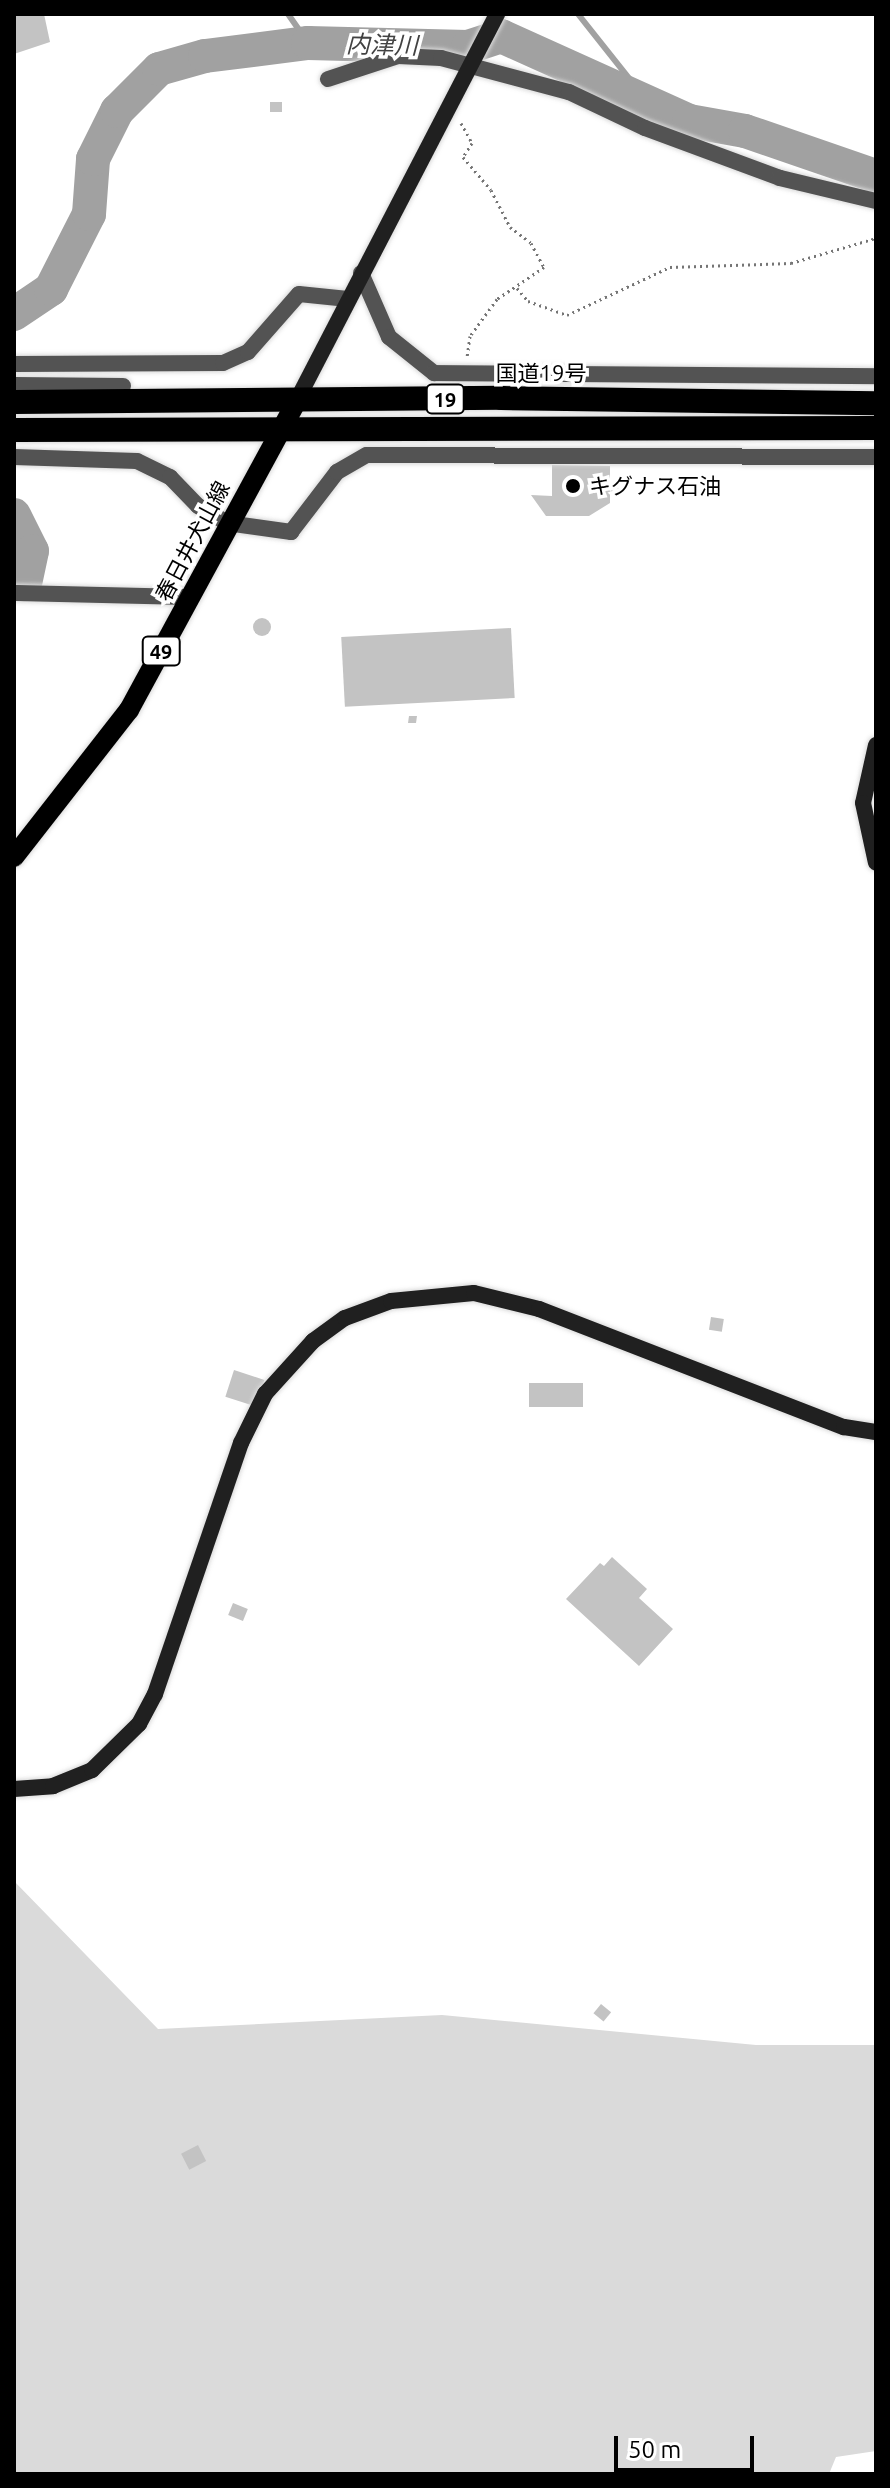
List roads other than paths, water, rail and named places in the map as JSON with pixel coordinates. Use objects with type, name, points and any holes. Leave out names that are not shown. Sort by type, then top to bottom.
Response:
[{"type":"highway","name":"国道19号","points":[[14,402],[876,403]]},
{"type":"highway","name":"19","points":[[14,430],[282,427],[491,432],[876,428]]},
{"type":"main road","name":"春日井犬山線","points":[[14,857],[129,710],[227,523],[297,400]]},
{"type":"street","points":[[297,400],[497,14]]},
{"type":"street","points":[[328,79],[398,56],[441,58],[569,92],[645,128],[780,178],[876,201]]},
{"type":"street","points":[[361,273],[389,337],[408,358],[434,373],[876,376]]},
{"type":"street","points":[[14,364],[223,363],[248,352],[299,294],[348,299]]},
{"type":"street","points":[[14,385],[123,386]]},
{"type":"street","points":[[14,457],[137,461],[170,477],[198,506],[227,523],[291,532],[337,472],[367,455],[876,457]]},
{"type":"street","points":[[14,593],[190,597]]},
{"type":"street","points":[[876,745],[863,803],[876,863]]},
{"type":"street","points":[[14,1789],[53,1786],[92,1770],[139,1724],[155,1694],[241,1443],[265,1394],[313,1341],[345,1318],[391,1301],[474,1293],[539,1309],[844,1427],[876,1432]]},
{"type":"waterway","points":[[288,14],[308,43]]},
{"type":"waterway","points":[[578,14],[651,106]]},
{"type":"waterway","name":"内津川","points":[[14,314],[51,289],[89,214],[93,159],[117,111],[159,69],[205,56],[308,43],[468,47],[501,36],[689,121],[745,131],[876,176]]},
{"type":"waterway","points":[[14,515],[32,551],[25,584]]},
{"type":"place","name":"キグナス石油","points":[[573,486]]}]
